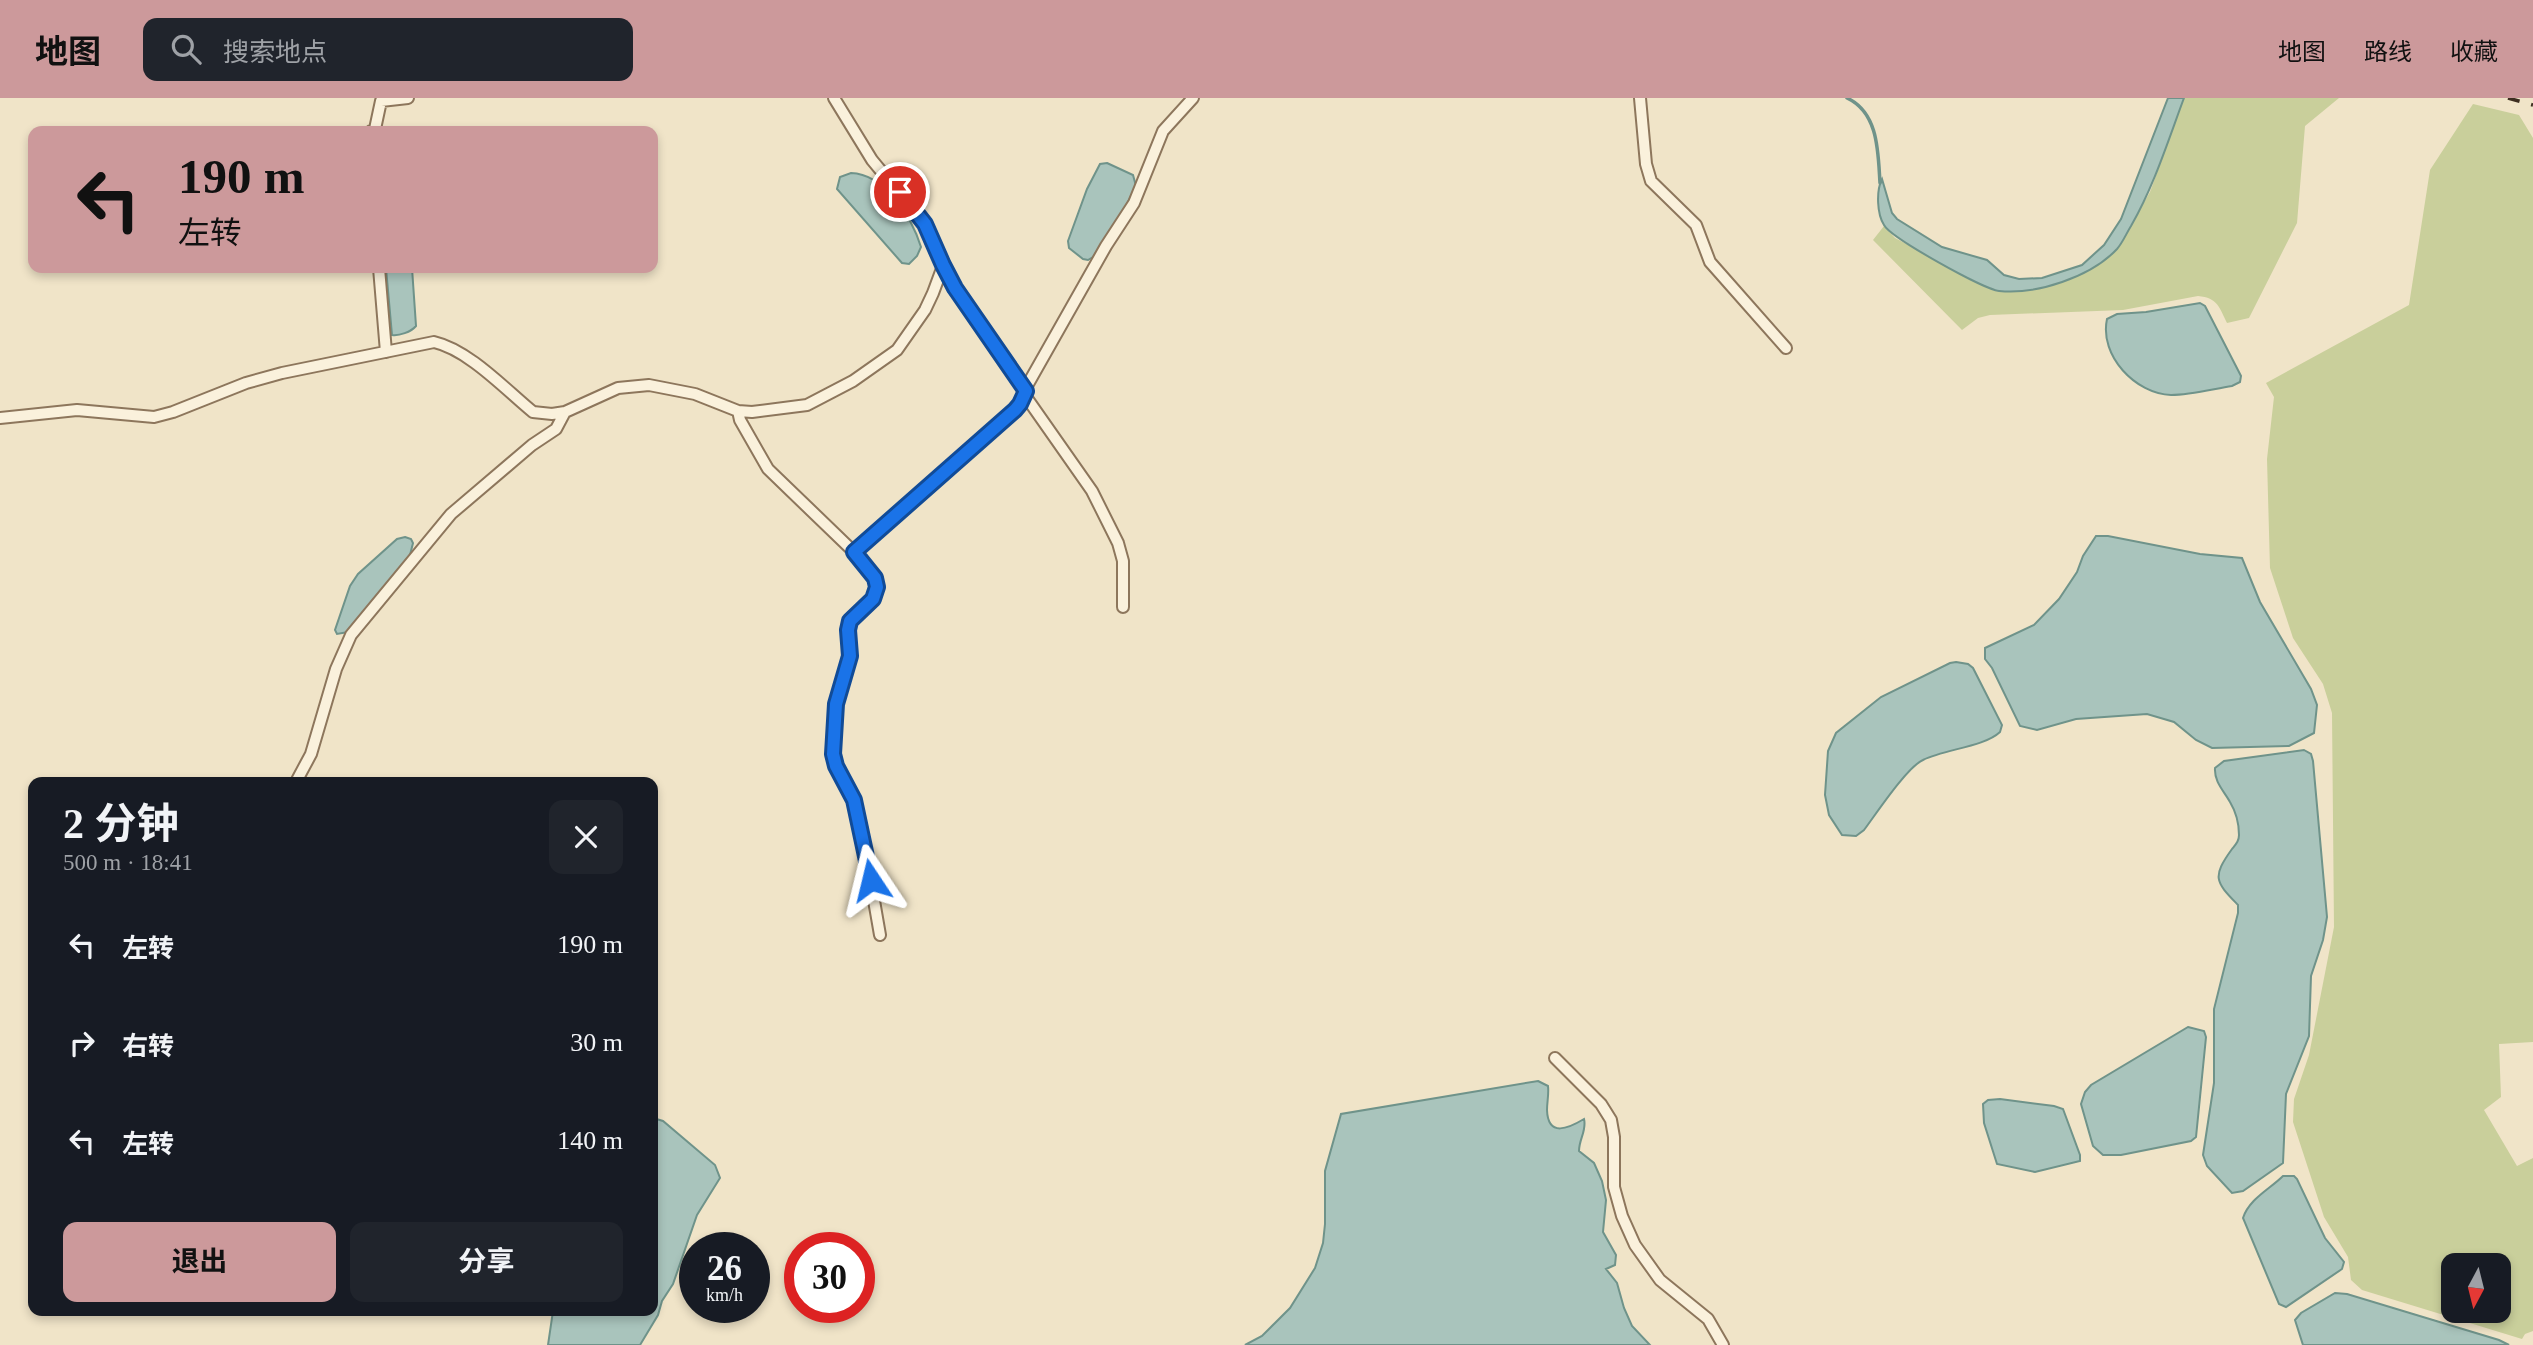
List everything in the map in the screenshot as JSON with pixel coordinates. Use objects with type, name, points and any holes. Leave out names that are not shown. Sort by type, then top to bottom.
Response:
[{"type":"street","points":[[376,126],[382,101],[408,98]]},
{"type":"street","points":[[834,98],[872,160],[925,224],[955,288],[1092,491],[1118,543],[1123,561],[1123,607]]},
{"type":"street","points":[[854,552],[1020,404],[1106,246],[1135,203],[1163,131],[1193,98]]},
{"type":"street","points":[[1640,98],[1646,164],[1651,181],[1696,225],[1710,262],[1786,348]]},
{"type":"street","points":[[0,418],[77,410],[154,417],[246,383],[282,373],[434,342],[443,344],[468,359],[533,412],[565,412],[618,388],[649,385],[695,394],[738,411],[763,411],[807,405],[828,396],[897,350],[933,293],[943,265]]},
{"type":"street","points":[[379,273],[386,352]]},
{"type":"street","points":[[738,411],[766,467],[854,552],[875,578],[877,587],[873,599],[850,621],[850,656],[836,704],[833,754],[836,766],[854,800],[861,826],[880,935]]},
{"type":"street","points":[[299,777],[308,763],[336,669],[351,635],[451,514],[532,445],[556,429],[565,412]]},
{"type":"street","points":[[1555,1058],[1601,1104],[1611,1120],[1614,1137],[1614,1187],[1622,1216],[1635,1245],[1660,1280],[1707,1319],[1723,1345]]},
{"type":"green space","points":[[2184,98],[2339,98],[2305,126],[2297,223],[2249,318],[2227,323],[2214,301],[2198,296],[2123,310],[1990,315],[1978,318],[1962,330],[1873,240],[1884,226],[1895,238],[1996,291],[2035,288],[2058,282],[2118,247],[2150,192]]},
{"type":"green space","points":[[2473,104],[2519,115],[2533,138],[2533,1042],[2499,1044],[2501,1097],[2484,1110],[2517,1166],[2533,1158],[2533,1331],[2525,1334],[2522,1339],[2470,1323],[2511,1323],[2511,1253],[2441,1253],[2441,1314],[2362,1290],[2351,1280],[2348,1257],[2324,1217],[2293,1122],[2294,1099],[2309,1055],[2334,927],[2332,713],[2323,684],[2293,638],[2270,568],[2267,459],[2274,397],[2266,383],[2409,305],[2430,170]]},
{"type":"water","points":[[2168,98],[2184,98],[2139,211],[2117,249],[2078,276],[2046,287],[1999,291],[1975,282],[1938,262],[1903,241],[1884,225],[1878,196],[1882,179],[1892,213],[1897,219],[1942,247],[1987,260],[2004,275],[2019,279],[2042,278],[2082,265],[2104,245],[2121,219]]},
{"type":"water","points":[[1107,163],[1133,175],[1136,186],[1122,214],[1093,257],[1083,259],[1069,248],[1068,241],[1087,189],[1100,164]]},
{"type":"water","points":[[851,173],[875,181],[886,189],[904,211],[921,247],[909,264],[902,263],[837,189],[840,177]]},
{"type":"water","points":[[386,273],[412,273],[416,326],[401,334],[392,335]]},
{"type":"water","points":[[2200,303],[2205,306],[2241,376],[2240,382],[2232,386],[2171,395],[2145,388],[2123,370],[2109,346],[2107,319],[2117,314]]},
{"type":"water","points":[[2096,536],[2200,554],[2242,558],[2260,602],[2311,689],[2317,705],[2314,733],[2289,746],[2212,748],[2196,740],[2174,722],[2147,714],[2076,719],[2037,730],[2020,726],[1985,659],[1985,648],[2034,625],[2059,599]]},
{"type":"water","points":[[405,537],[413,543],[410,555],[348,632],[337,634],[335,630],[350,586],[358,574],[397,539]]},
{"type":"water","points":[[1956,662],[1968,664],[1973,668],[2002,725],[2000,732],[1974,745],[1942,753],[1916,764],[1864,830],[1856,836],[1842,835],[1829,815],[1825,795],[1828,751],[1836,733],[1881,697]]},
{"type":"water","points":[[2304,750],[2311,754],[2313,761],[2327,917],[2323,940],[2311,976],[2309,1036],[2286,1094],[2283,1163],[2243,1191],[2232,1193],[2207,1166],[2203,1155],[2214,1083],[2214,1009],[2238,913],[2238,905],[2221,885],[2219,873],[2238,841],[2238,827],[2232,806],[2218,782],[2215,768],[2224,761]]},
{"type":"water","points":[[2188,1027],[2204,1031],[2206,1037],[2196,1137],[2191,1141],[2121,1155],[2103,1155],[2093,1146],[2081,1104],[2085,1092],[2091,1085]]},
{"type":"water","points":[[1538,1081],[1548,1086],[1548,1119],[1555,1128],[1566,1127],[1584,1119],[1579,1151],[1594,1163],[1602,1181],[1606,1200],[1603,1232],[1616,1255],[1615,1265],[1606,1269],[1617,1283],[1632,1326],[1650,1345],[1245,1345],[1262,1336],[1290,1308],[1315,1268],[1323,1243],[1325,1224],[1325,1171],[1341,1114]]},
{"type":"water","points":[[2000,1099],[2063,1109],[2080,1161],[2035,1172],[1997,1164],[1984,1123],[1983,1104],[1988,1100]]},
{"type":"water","points":[[658,1120],[715,1165],[720,1178],[697,1215],[691,1232],[679,1232],[679,1267],[673,1284],[662,1301],[658,1315]]},
{"type":"water","points":[[2283,1176],[2294,1176],[2297,1179],[2325,1238],[2344,1262],[2342,1269],[2286,1307],[2279,1304],[2243,1218],[2255,1200]]},
{"type":"water","points":[[2335,1293],[2347,1294],[2509,1345],[2303,1345],[2295,1320],[2301,1313]]},
{"type":"water","points":[[552,1316],[657,1316],[640,1345],[548,1345]]},
{"type":"waterway","points":[[1847,98],[1858,105],[1871,124],[1877,147],[1880,183]]},
{"type":"railway","points":[[2508,98],[2533,105]]},
{"type":"route","points":[[871,880],[854,800],[836,766],[833,754],[836,704],[850,656],[850,621],[873,599],[877,587],[875,578],[854,552],[1015,410],[1026,391],[955,288],[925,224],[900,192]]}]
